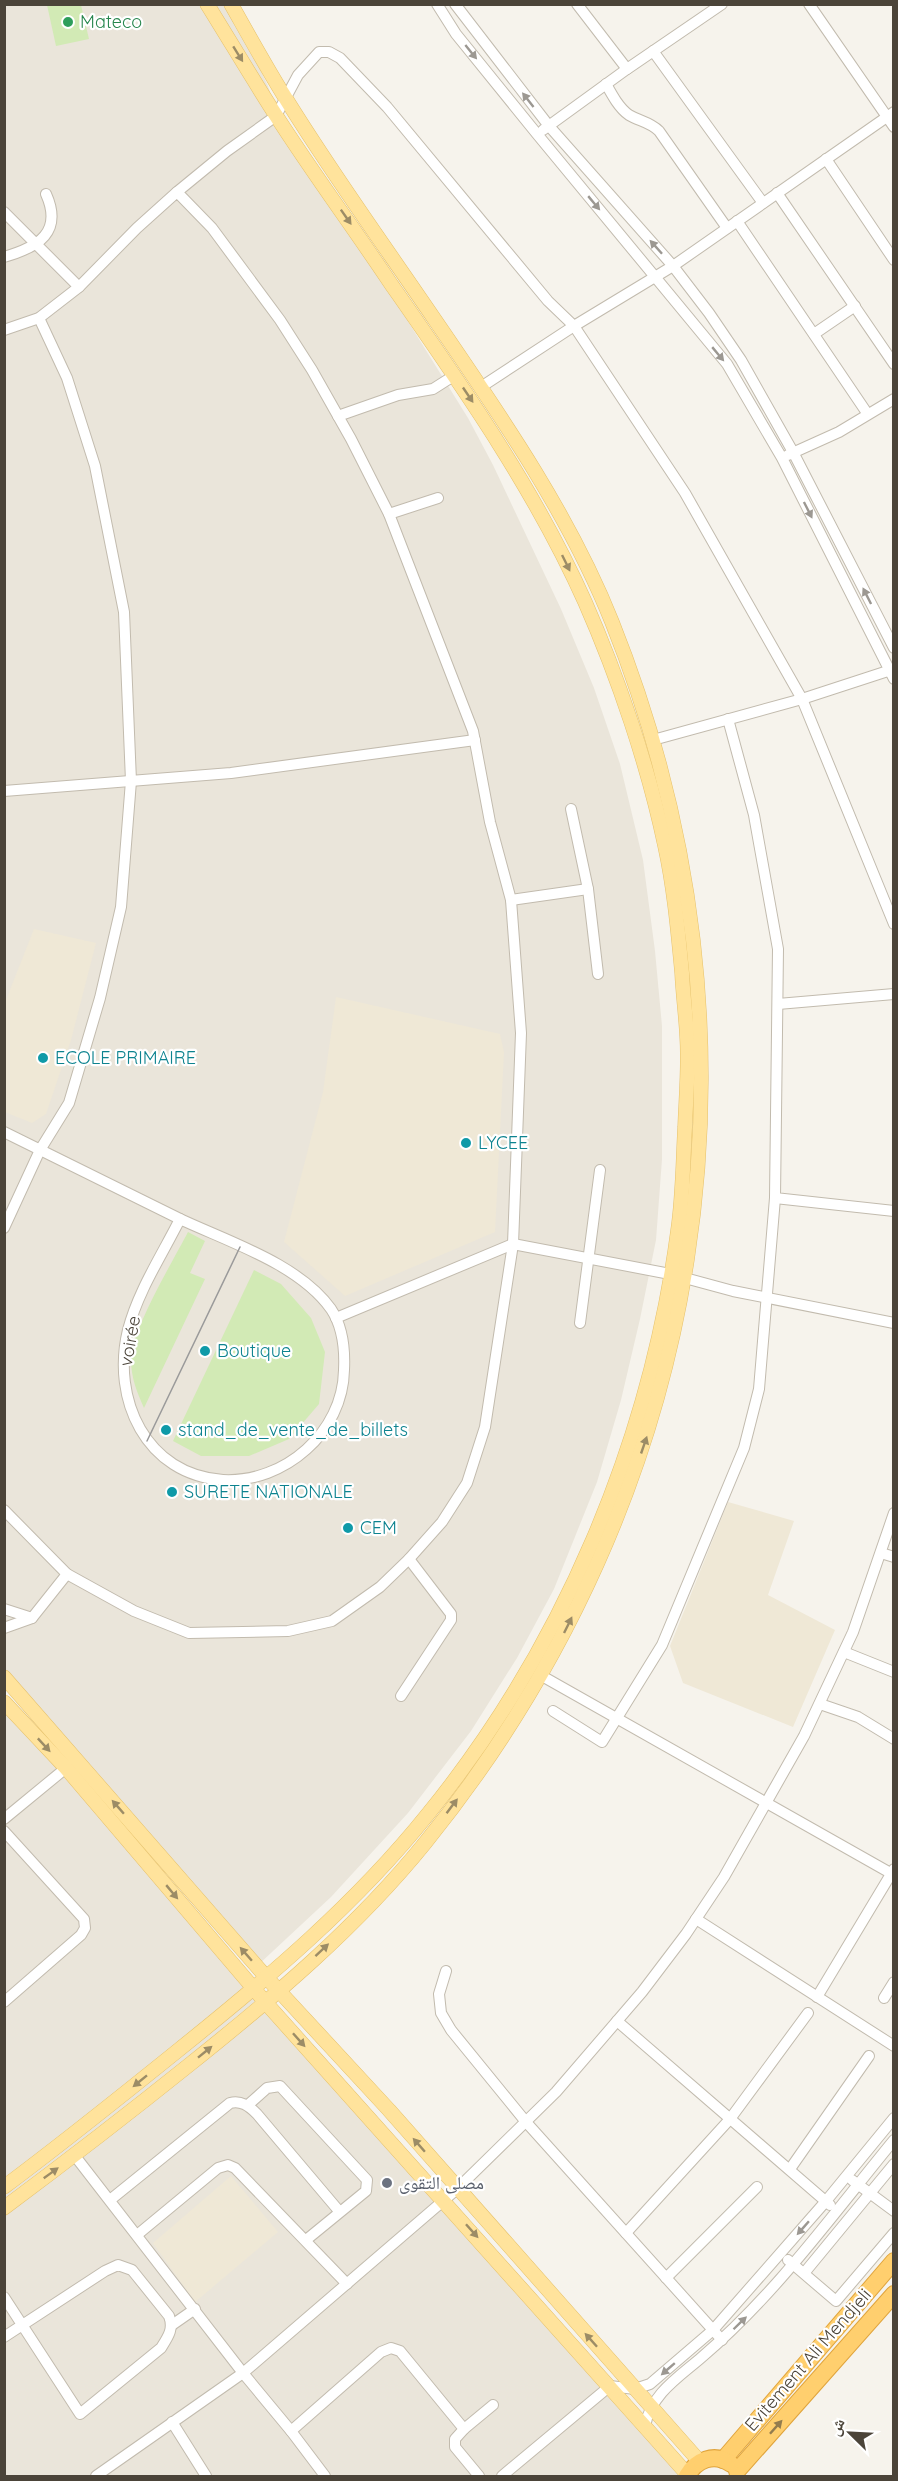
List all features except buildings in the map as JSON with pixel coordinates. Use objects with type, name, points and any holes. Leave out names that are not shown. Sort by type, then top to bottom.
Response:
[{"type":"highway","name":"Evitement Ali Mendjeli","points":[[723,2460],[894,2261]]},
{"type":"highway","name":"Evitement Ali Mendjeli","points":[[739,2474],[894,2294]]},
{"type":"highway","points":[[687,2476],[700,2462],[708,2458],[723,2460],[739,2474]]},
{"type":"main road","points":[[4,2187],[77,2132],[267,1978],[359,1893],[427,1815],[468,1762],[543,1644],[573,1585],[618,1479],[642,1400],[662,1318],[678,1228],[688,1041],[678,930],[665,847],[615,674],[584,600],[530,495],[491,429],[276,116],[207,4]]},
{"type":"main road","points":[[4,2208],[75,2156],[266,2003],[363,1911],[424,1844],[474,1777],[542,1676],[597,1564],[629,1489],[654,1416],[685,1279],[698,1183],[701,1091],[698,998],[688,906],[668,796],[653,740],[612,623],[586,565],[543,487],[481,387],[285,98],[231,4]]},
{"type":"main road","points":[[530,495],[543,487]]},
{"type":"main road","points":[[4,1677],[267,1978],[389,2110],[700,2462]]},
{"type":"main road","points":[[4,1702],[66,1768],[266,2003],[610,2386],[687,2476]]},
{"type":"street","points":[[436,4],[456,34],[727,364],[782,458],[892,672],[653,740]]},
{"type":"street","points":[[455,4],[549,126],[673,266],[709,313],[741,360],[794,452],[894,648]]},
{"type":"street","points":[[577,4],[627,69]]},
{"type":"street","points":[[537,134],[722,4]]},
{"type":"street","points":[[812,5],[891,114],[894,127]]},
{"type":"street","points":[[653,51],[763,202]]},
{"type":"street","points":[[4,330],[39,318],[79,287],[136,228],[177,192],[227,151],[276,116],[298,75],[318,52],[329,52],[339,58],[387,107],[548,301],[574,326],[685,493],[802,699],[894,924]]},
{"type":"street","points":[[606,84],[615,100],[629,115],[652,125],[658,131],[814,334],[867,414]]},
{"type":"street","points":[[481,387],[574,326],[655,278],[891,114]]},
{"type":"street","points":[[826,159],[894,260]]},
{"type":"street","points":[[4,1510],[67,1574],[134,1611],[189,1633],[288,1631],[332,1621],[380,1587],[409,1559],[442,1522],[466,1483],[485,1427],[513,1244],[520,1034],[511,900],[490,822],[475,740],[389,514],[338,416],[280,320],[212,228],[177,192]]},
{"type":"street","points":[[777,193],[894,364]]},
{"type":"street","points":[[4,257],[24,252],[36,244],[52,226],[52,207],[46,194]]},
{"type":"street","points":[[4,212],[79,287]]},
{"type":"street","points":[[814,334],[855,306]]},
{"type":"street","points":[[4,1228],[40,1150],[69,1103],[100,998],[121,907],[131,781],[124,612],[95,466],[68,378],[39,318]]},
{"type":"street","points":[[338,416],[398,395],[433,389],[455,375]]},
{"type":"street","points":[[782,458],[839,432],[894,399]]},
{"type":"street","points":[[389,514],[438,498]]},
{"type":"street","points":[[553,1711],[602,1742],[662,1645],[744,1448],[759,1389],[775,1198],[778,949],[754,815],[728,719]]},
{"type":"street","points":[[4,791],[231,772],[475,740]]},
{"type":"street","points":[[571,809],[588,889],[598,974]]},
{"type":"street","points":[[511,900],[588,889]]},
{"type":"street","points":[[777,1004],[894,994]]},
{"type":"street","points":[[4,1132],[180,1220]]},
{"type":"street","points":[[580,1323],[600,1170]]},
{"type":"street","points":[[775,1198],[894,1211]]},
{"type":"street","name":"voirée","points":[[180,1220],[275,1263],[311,1288],[336,1318],[345,1350],[344,1383],[334,1415],[315,1443],[289,1463],[258,1476],[224,1480],[202,1476],[182,1468],[163,1456],[144,1436],[130,1412],[123,1385],[123,1357],[131,1321],[148,1281],[180,1220]]},
{"type":"street","points":[[336,1318],[513,1244],[670,1274],[766,1298],[894,1323]]},
{"type":"street","points":[[96,2476],[243,2373],[457,2189],[556,2092],[642,1992],[724,1877],[767,1804],[820,1704],[844,1652],[894,1513]]},
{"type":"street","points":[[881,1553],[894,1557]]},
{"type":"street","points":[[401,1696],[450,1620],[451,1614],[409,1559]]},
{"type":"street","points":[[4,1628],[32,1618],[67,1574]]},
{"type":"street","points":[[4,1609],[32,1618]]},
{"type":"street","points":[[844,1652],[894,1672]]},
{"type":"street","points":[[542,1676],[767,1804],[893,1872],[817,1997]]},
{"type":"street","points":[[820,1704],[858,1717],[894,1739]]},
{"type":"street","points":[[4,1819],[66,1768]]},
{"type":"street","points":[[4,1831],[84,1920],[85,1928],[81,1935],[4,2002]]},
{"type":"street","points":[[696,1919],[894,2046]]},
{"type":"street","points":[[446,1971],[439,1994],[441,2013],[451,2030],[526,2122],[722,2340]]},
{"type":"street","points":[[884,1998],[894,1982]]},
{"type":"street","points":[[626,2233],[730,2119],[808,2013]]},
{"type":"street","points":[[617,2021],[836,2211]]},
{"type":"street","points":[[790,2169],[869,2056]]},
{"type":"street","points":[[248,2105],[267,2088],[280,2086],[367,2180],[366,2191],[306,2240]]},
{"type":"street","points":[[110,2200],[230,2103],[235,2102],[248,2105],[339,2211]]},
{"type":"street","points":[[502,2476],[610,2386],[635,2389],[650,2384],[713,2330],[781,2254],[894,2118]]},
{"type":"street","points":[[645,2426],[651,2407],[660,2393],[722,2340],[765,2299],[894,2140]]},
{"type":"street","points":[[75,2156],[325,2476]]},
{"type":"street","points":[[805,2272],[894,2164]]},
{"type":"street","points":[[137,2235],[218,2168],[228,2165],[235,2168],[347,2284]]},
{"type":"street","points":[[846,2177],[894,2211]]},
{"type":"street","points":[[666,2278],[757,2187]]},
{"type":"street","points":[[781,2254],[805,2272],[836,2301],[894,2233]]},
{"type":"street","points":[[4,2297],[22,2326],[80,2414],[161,2348],[169,2336],[172,2325],[169,2316],[132,2270],[118,2265],[105,2271],[22,2326],[4,2337]]},
{"type":"street","points":[[172,2325],[195,2309]]},
{"type":"street","points":[[291,2431],[381,2352],[391,2348],[400,2351],[464,2429]]},
{"type":"street","points":[[479,2476],[455,2447],[455,2439],[493,2405]]},
{"type":"street","points":[[172,2422],[206,2476]]},
{"type":"shaded area","points":[[4,5],[229,5],[268,86],[275,107],[468,418],[493,465],[561,609],[594,688],[620,764],[643,860],[655,951],[662,1026],[662,1159],[656,1240],[621,1400],[597,1482],[554,1589],[517,1658],[471,1731],[408,1813],[331,1897],[257,1966],[5,1681]]},
{"type":"shaded area","points":[[34,929],[96,943],[71,1040],[46,1114],[32,1123],[5,1112],[4,1005]]},
{"type":"shaded area","points":[[336,997],[500,1034],[504,1052],[495,1232],[345,1296],[284,1242],[323,1092]]},
{"type":"shaded area","points":[[728,1502],[794,1521],[768,1595],[835,1630],[793,1727],[683,1683],[670,1646]]},
{"type":"shaded area","points":[[4,1698],[685,2476],[5,2476]]},
{"type":"shaded area","points":[[231,2176],[278,2232],[195,2302],[153,2243]]},
{"type":"green space","name":"Mateco","points":[[47,5],[81,5],[89,39],[56,46]]},
{"type":"green space","points":[[188,1232],[205,1241],[190,1273],[205,1279],[144,1408],[132,1372],[133,1347],[145,1315]]},
{"type":"green space","points":[[254,1270],[281,1284],[311,1318],[325,1352],[319,1404],[289,1439],[249,1456],[201,1456],[173,1441]]},
{"type":"tram line","points":[[147,1441],[240,1247]]},
{"type":"place","name":"Mateco","points":[[68,22]]},
{"type":"place","name":"ECOLE PRIMAIRE","points":[[43,1058]]},
{"type":"place","name":"LYCEE","points":[[466,1143]]},
{"type":"place","name":"Boutique","points":[[205,1351]]},
{"type":"place","name":"stand_de_vente_de_billets","points":[[166,1430]]},
{"type":"place","name":"SURETE NATIONALE","points":[[172,1492]]},
{"type":"place","name":"CEM","points":[[348,1528]]},
{"type":"place","name":"مصلى التقوى","points":[[387,2183]]}]
